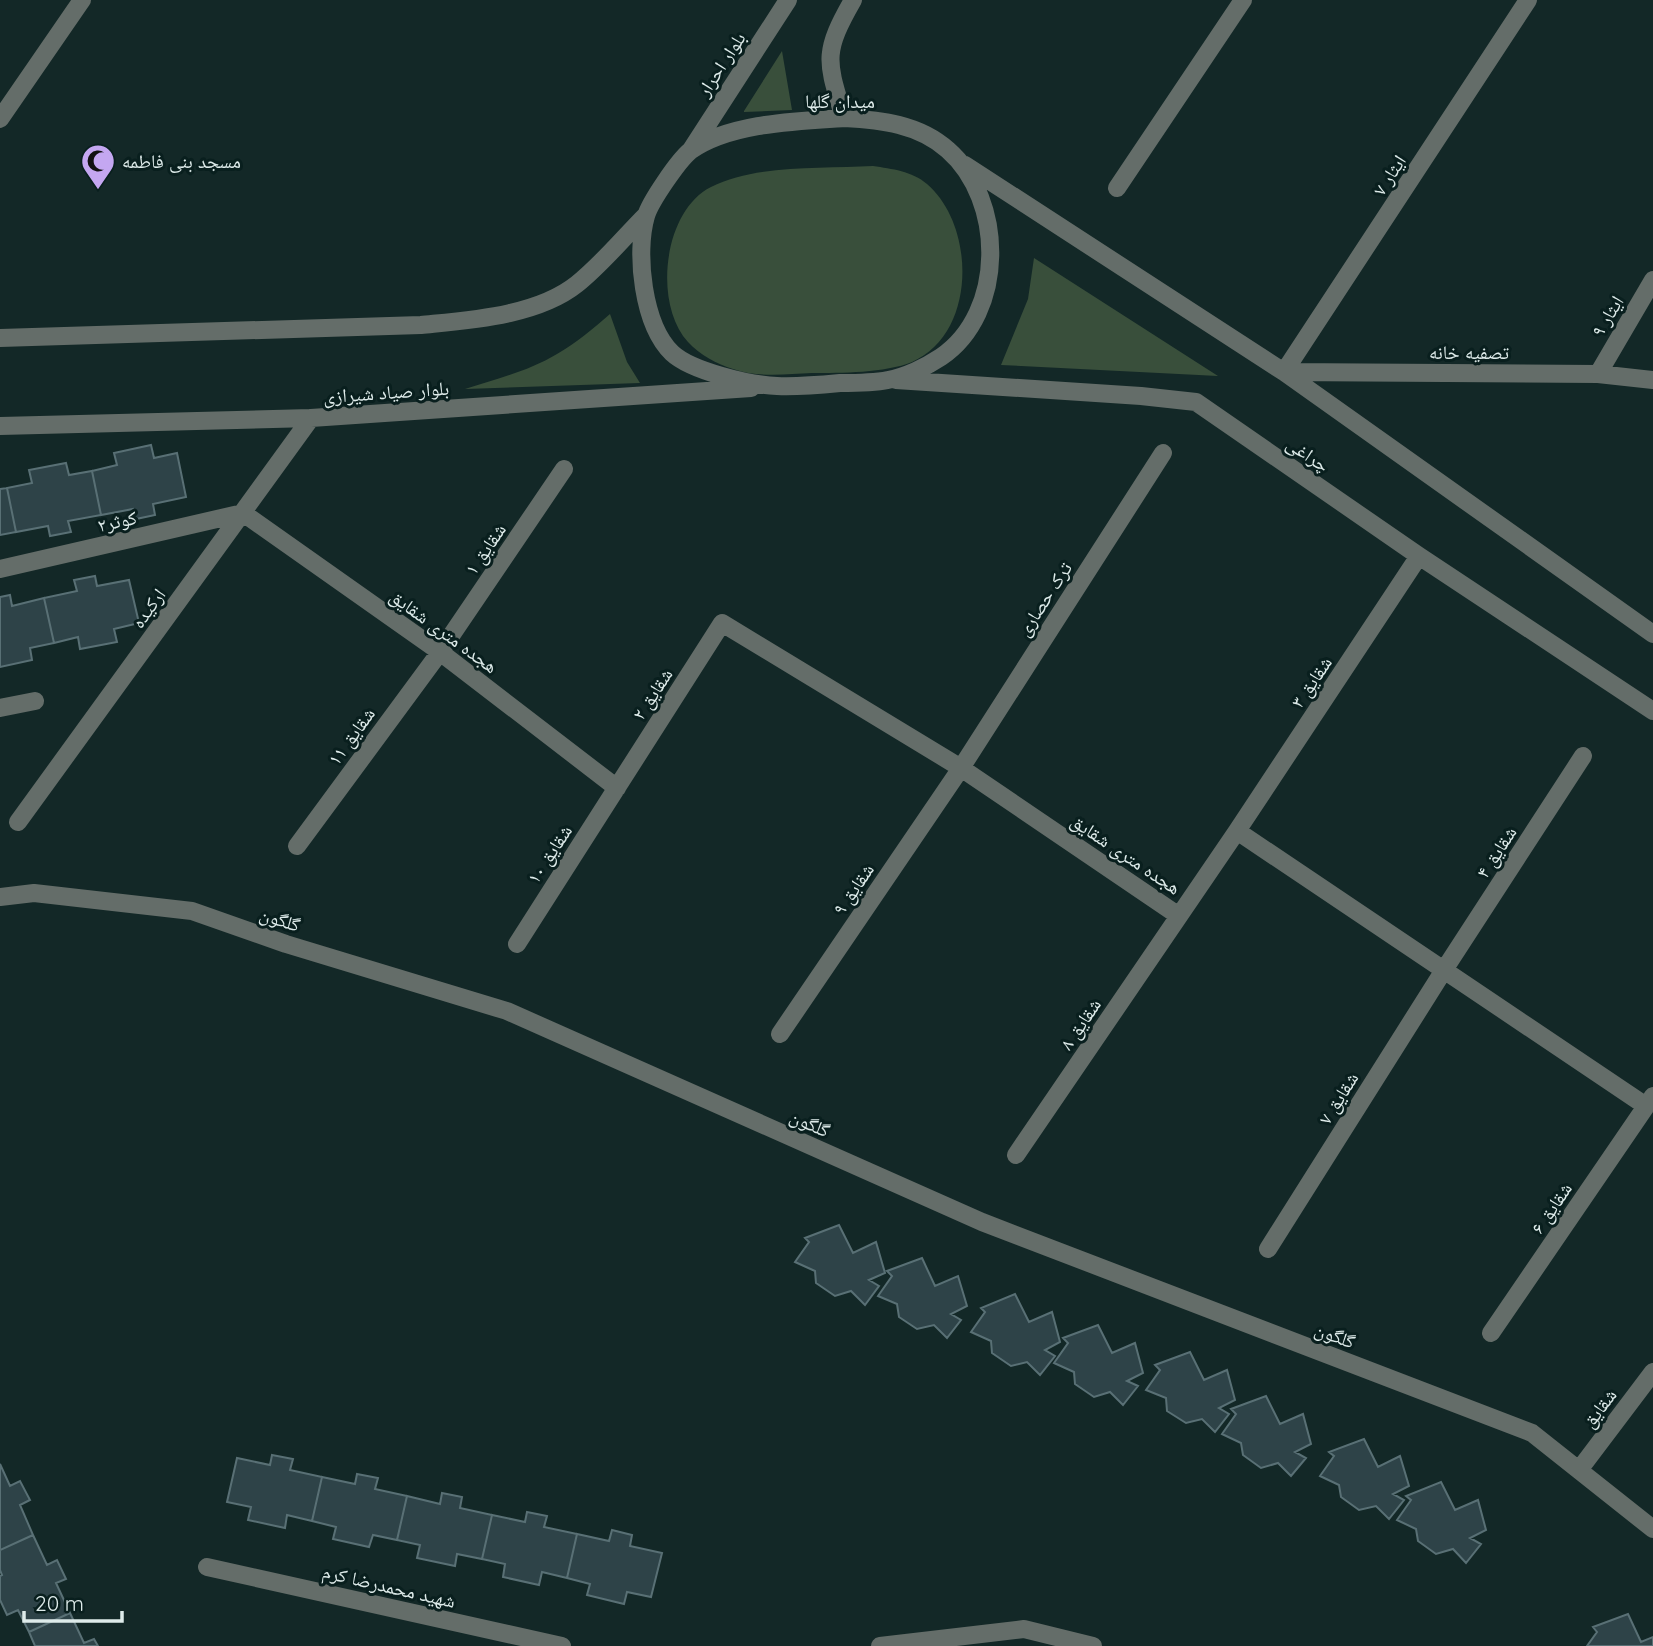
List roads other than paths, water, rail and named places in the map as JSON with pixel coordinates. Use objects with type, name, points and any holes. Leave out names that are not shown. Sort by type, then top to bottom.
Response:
[{"type":"street","points":[[0,119],[7,94],[82,0]]},
{"type":"street","name":"بلوار احرار","points":[[690,152],[788,0]]},
{"type":"street","points":[[844,118],[830,71],[830,53],[835,34],[853,0]]},
{"type":"street","points":[[1117,188],[1242,0]]},
{"type":"street","name":"ایثار ۷","points":[[1284,372],[1528,0]]},
{"type":"street","name":"میدان گلها","points":[[844,118],[870,119],[904,126],[940,143],[959,161],[971,180],[982,204],[989,234],[990,263],[983,296],[971,326],[958,343],[942,356],[921,368],[889,380],[775,386],[707,371],[672,354],[654,324],[645,292],[642,247],[646,215],[674,168],[690,152],[706,143],[743,130],[844,118]]},
{"type":"street","points":[[959,161],[1284,372],[1653,634]]},
{"type":"street","points":[[0,338],[421,325],[489,318],[542,303],[576,285],[646,215]]},
{"type":"street","name":"ایثار ۹","points":[[1598,374],[1653,280]]},
{"type":"street","name":"تصفیه خانه","points":[[1284,372],[1598,374],[1653,380]]},
{"type":"street","name":"چراغی","points":[[889,380],[1196,402],[1419,556],[1653,711]]},
{"type":"street","name":"بلوار صیاد شیرازی","points":[[0,426],[310,418],[775,386]]},
{"type":"street","name":"ارکیده","points":[[18,822],[310,418]]},
{"type":"street","name":"ترک حصاری","points":[[961,768],[1163,453]]},
{"type":"street","name":"شقایق ۱","points":[[440,652],[564,469]]},
{"type":"street","name":"کوثر۲","points":[[0,569],[243,513]]},
{"type":"street","name":"هجده متری شقایق","points":[[243,513],[440,652],[617,788]]},
{"type":"street","name":"شقایق ۳","points":[[1237,831],[1419,556]]},
{"type":"street","name":"هجده متری شقایق","points":[[722,623],[961,768],[1179,916],[1237,831]]},
{"type":"street","name":"۲ شقایق","points":[[617,788],[722,623]]},
{"type":"street","name":"شقایق ۱۱","points":[[297,846],[440,652]]},
{"type":"street","points":[[0,708],[35,701]]},
{"type":"street","name":"شقایق ۴","points":[[1444,970],[1583,756]]},
{"type":"street","name":"شقایق ۹","points":[[780,1034],[961,768]]},
{"type":"street","name":"شقایق ۱۰","points":[[517,943],[617,788]]},
{"type":"street","points":[[1237,831],[1444,970],[1650,1101]]},
{"type":"street","name":"گلگون","points":[[0,897],[34,894],[192,911],[286,944],[507,1011],[982,1222],[1532,1433],[1579,1470]]},
{"type":"street","name":"شقایق ۸","points":[[1016,1155],[1179,916]]},
{"type":"street","name":"شقایق ۷","points":[[1268,1249],[1444,970]]},
{"type":"street","name":"شقایق ۶","points":[[1491,1333],[1650,1101]]},
{"type":"street","name":"شقایق","points":[[1579,1470],[1653,1372]]},
{"type":"street","points":[[1579,1470],[1653,1529]]},
{"type":"street","name":"شهید محمدرضا کرم","points":[[207,1567],[526,1642],[562,1646]]},
{"type":"street","points":[[880,1646],[1024,1629],[1093,1646]]},
{"type":"place","name":"مسجد بنی فاطمه","points":[[98,191]]}]
